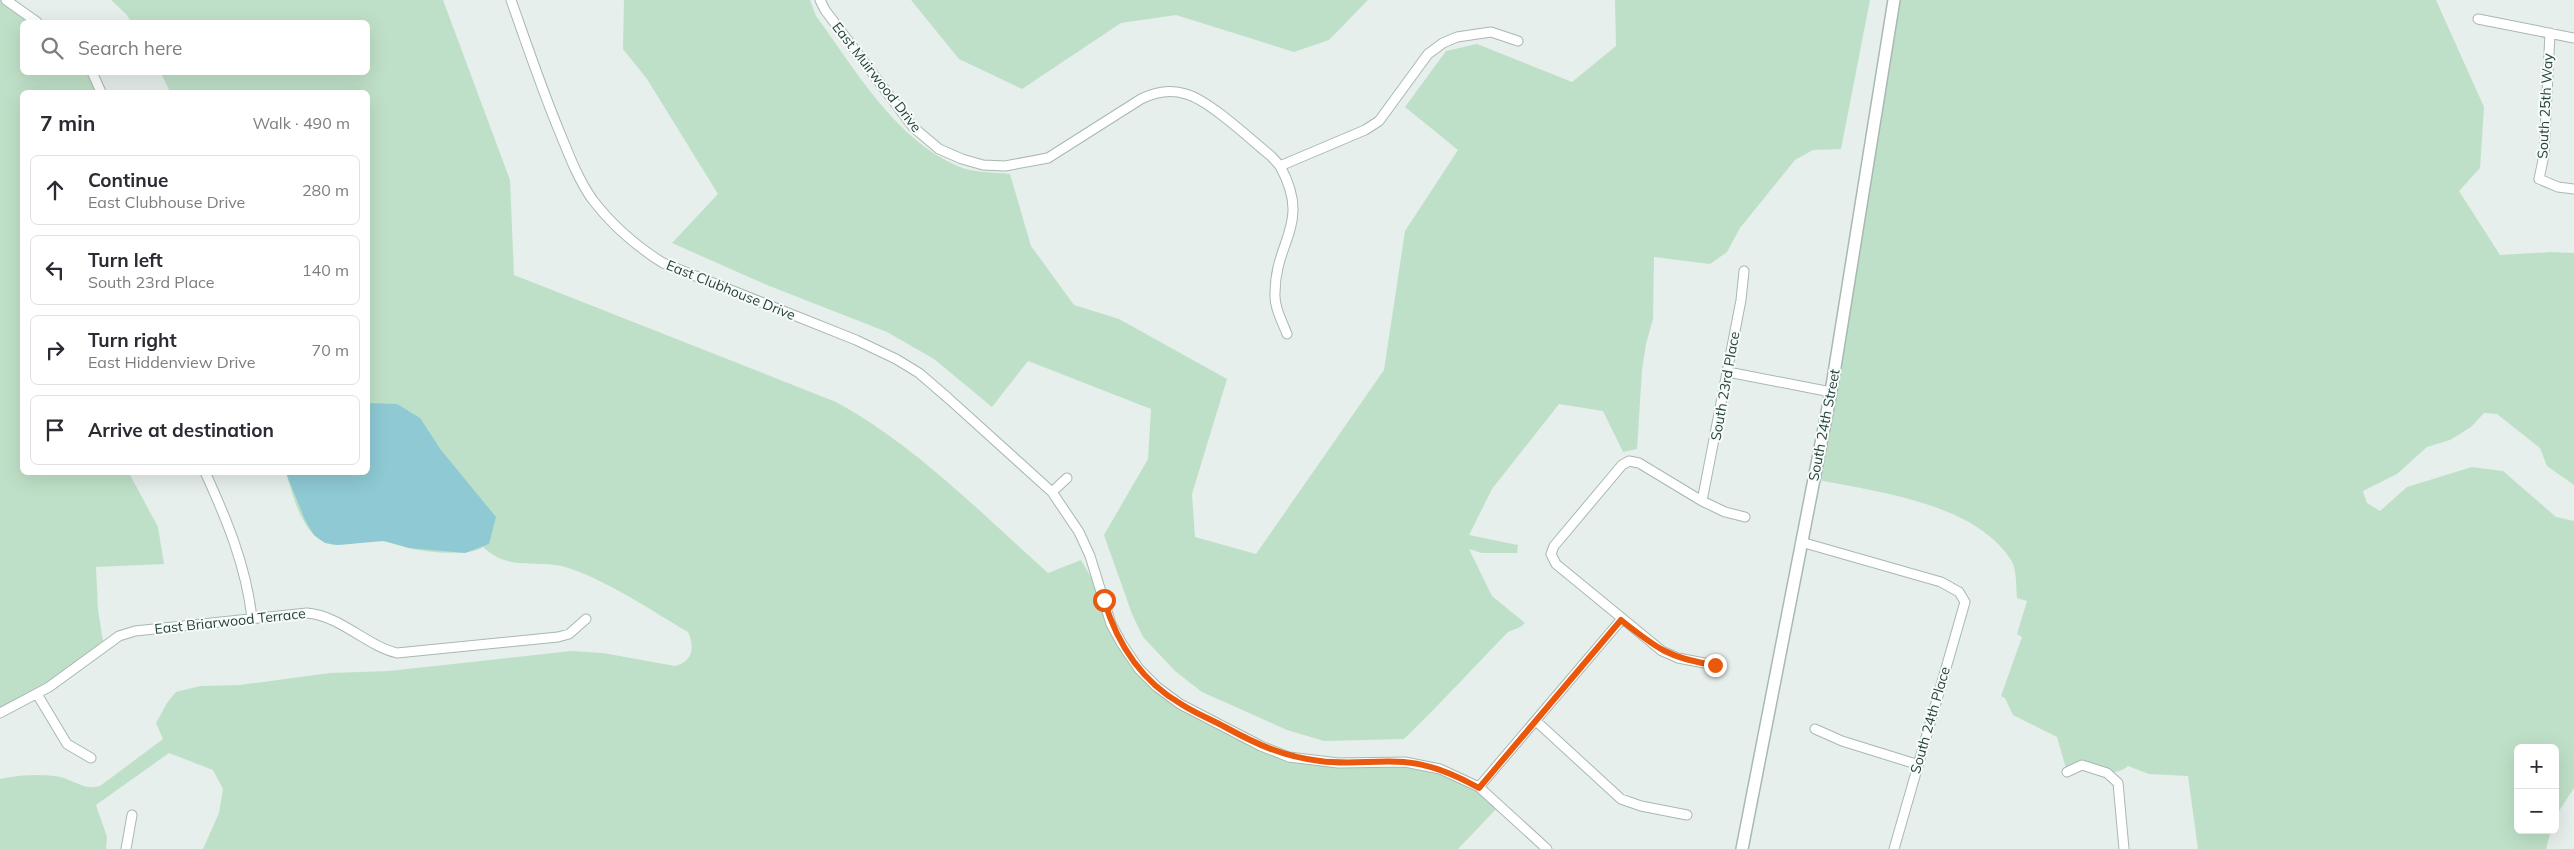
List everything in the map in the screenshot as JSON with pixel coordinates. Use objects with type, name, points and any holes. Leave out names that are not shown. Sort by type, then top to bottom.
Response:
[{"type":"street","points":[[6,0],[35,20]]},
{"type":"street","name":"East Clubhouse Drive","points":[[511,0],[550,109],[573,166],[592,198],[642,250],[663,263],[856,340],[896,359],[919,373],[948,398],[1052,492],[1078,532],[1090,556],[1112,624],[1122,644],[1139,668],[1157,687],[1180,704],[1261,746],[1289,757],[1338,763],[1405,762],[1440,770],[1479,788],[1546,849]]},
{"type":"street","name":"East Muirwood Drive","points":[[820,0],[825,10],[913,127],[939,149],[962,159],[983,165],[1004,166],[1048,158],[1141,99],[1154,93],[1166,92],[1187,94],[1203,102],[1271,156],[1280,166]]},
{"type":"street","name":"South 24th Street","points":[[1742,849],[1831,392],[1894,0]]},
{"type":"street","points":[[2478,19],[2574,38]]},
{"type":"street","points":[[1287,334],[1274,295],[1275,277],[1294,219],[1294,198],[1280,166],[1365,130],[1379,121],[1428,54],[1443,43],[1457,37],[1491,32],[1518,41]]},
{"type":"street","name":"South 25th Way","points":[[2550,33],[2544,155],[2539,179],[2558,187],[2574,189]]},
{"type":"street","points":[[93,75],[100,90]]},
{"type":"street","name":"South 23rd Place","points":[[1702,501],[1728,372],[1744,271]]},
{"type":"street","points":[[1728,372],[1831,392]]},
{"type":"street","points":[[1715,665],[1678,658],[1662,651],[1621,620],[1556,564],[1551,554],[1554,546],[1622,465],[1630,461],[1639,463],[1702,501],[1725,512],[1745,517]]},
{"type":"street","points":[[206,475],[241,558],[249,590],[252,618]]},
{"type":"street","points":[[1052,492],[1067,478]]},
{"type":"street","name":"South 24th Place","points":[[1801,542],[1941,582],[1960,592],[1964,602],[1916,764],[1894,849]]},
{"type":"street","name":"East Briarwood Terrace","points":[[0,713],[37,694],[126,633],[252,618],[320,614],[375,645],[397,653],[558,637],[569,634],[586,618]]},
{"type":"street","points":[[1479,788],[1621,620]]},
{"type":"street","points":[[37,694],[67,744],[91,758]]},
{"type":"street","points":[[1536,721],[1621,799],[1641,806],[1687,815]]},
{"type":"street","points":[[1815,728],[1842,740],[1916,764]]},
{"type":"street","points":[[2067,772],[2082,765],[2107,773],[2118,783],[2124,849]]},
{"type":"street","points":[[126,849],[132,815]]},
{"type":"green space","points":[[0,0],[6,0],[34,20],[20,20],[20,75],[93,75],[100,90],[20,90],[20,475],[130,475],[158,527],[164,564],[96,567],[98,610],[104,647],[0,713]]},
{"type":"green space","points":[[111,0],[443,0],[510,180],[514,275],[836,402],[865,419],[920,459],[1048,573],[1081,560],[1104,600],[1111,624],[1139,669],[1180,704],[1289,757],[1405,762],[1462,779],[1500,805],[1458,849],[203,849],[219,813],[223,789],[213,770],[169,753],[96,805],[107,837],[106,849],[0,849],[0,779],[48,775],[61,777],[83,786],[100,786],[163,739],[156,723],[167,703],[176,692],[200,686],[240,685],[330,673],[389,671],[571,651],[603,653],[675,666],[686,661],[692,648],[688,632],[605,583],[570,569],[555,565],[517,563],[500,559],[483,547],[468,552],[447,553],[415,550],[378,541],[336,545],[324,542],[309,530],[299,512],[287,475],[370,475],[370,90],[169,90],[162,75],[370,75],[370,20],[130,20]]},
{"type":"green space","points":[[624,0],[810,0],[816,16],[862,80],[896,122],[916,140],[937,155],[960,167],[1010,174],[1031,246],[1074,305],[1119,319],[1227,379],[1192,494],[1195,537],[1256,554],[1384,370],[1405,231],[1458,150],[1405,107],[1446,51],[1477,44],[1572,82],[1616,46],[1615,0],[1870,0],[1841,149],[1813,150],[1795,160],[1740,228],[1727,252],[1710,264],[1654,257],[1653,319],[1646,344],[1642,370],[1637,449],[1623,452],[1603,411],[1559,404],[1492,489],[1469,535],[1518,545],[1517,553],[1482,553],[1469,549],[1492,596],[1525,623],[1506,634],[1404,739],[1324,741],[1287,730],[1202,692],[1175,671],[1143,637],[1132,614],[1104,535],[1148,459],[1151,409],[1028,361],[992,407],[934,359],[887,332],[767,285],[672,243],[718,194],[647,79],[623,49]]},
{"type":"green space","points":[[911,0],[1368,0],[1329,40],[1294,52],[1176,15],[1121,23],[1022,89],[959,59]]},
{"type":"green space","points":[[1894,0],[2436,0],[2484,107],[2480,168],[2459,191],[2500,255],[2551,252],[2574,253],[2574,485],[2547,466],[2540,448],[2497,414],[2484,413],[2471,427],[2450,440],[2427,447],[2397,474],[2363,491],[2367,503],[2380,511],[2407,487],[2472,467],[2503,471],[2556,517],[2574,521],[2574,788],[2559,811],[2559,744],[2514,744],[2514,834],[2550,834],[2546,849],[2198,849],[2188,776],[2149,774],[2128,766],[2117,772],[2105,772],[2082,765],[2067,772],[2057,737],[2013,715],[2005,698],[2001,696],[2022,637],[2017,634],[2027,601],[2017,598],[2013,564],[1994,540],[1973,525],[1948,512],[1922,503],[1893,495],[1814,479]]},
{"type":"water","points":[[370,403],[397,404],[420,418],[441,450],[496,517],[489,544],[465,553],[409,548],[384,541],[337,545],[325,543],[314,535],[305,520],[287,475],[370,475]]},
{"type":"route","points":[[1104,600],[1112,624],[1122,644],[1139,668],[1157,687],[1180,704],[1261,746],[1289,757],[1322,762],[1405,762],[1440,770],[1479,788],[1487,776],[1546,710],[1621,620],[1662,651],[1678,658],[1715,665]]}]
